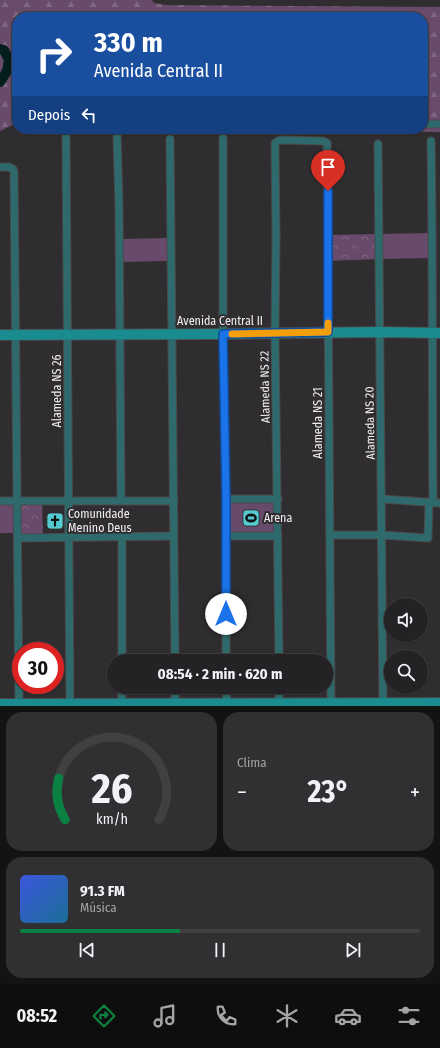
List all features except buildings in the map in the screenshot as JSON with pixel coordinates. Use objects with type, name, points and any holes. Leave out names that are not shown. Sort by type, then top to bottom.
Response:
[{"type":"street","points":[[428,124],[440,124]]},
{"type":"street","name":"Alameda NS 26","points":[[66,134],[70,705]]},
{"type":"street","name":"Alameda NS 26","points":[[117,134],[120,334]]},
{"type":"street","points":[[223,138],[226,654]]},
{"type":"street","points":[[170,139],[175,654]]},
{"type":"street","name":"Alameda NS 22","points":[[279,654],[275,334],[275,143],[278,140],[287,140],[323,141],[327,143]]},
{"type":"street","points":[[330,535],[381,535],[428,538],[434,502],[436,333],[430,140]]},
{"type":"street","name":"Alameda NS 21","points":[[327,143],[331,703]]},
{"type":"street","name":"Alameda NS 20","points":[[378,144],[383,702]]},
{"type":"street","points":[[0,167],[9,167],[13,169],[14,172],[19,705]]},
{"type":"street","name":"Avenida Central II","points":[[0,336],[275,334],[328,332],[436,333]]},
{"type":"street","points":[[120,334],[121,500]]},
{"type":"street","points":[[226,499],[278,499]]},
{"type":"street","points":[[382,499],[434,502]]},
{"type":"street","points":[[0,501],[174,501]]},
{"type":"street","points":[[122,536],[122,654]]},
{"type":"street","points":[[18,538],[174,536]]},
{"type":"street","points":[[226,536],[278,536]]},
{"type":"street","points":[[122,694],[122,705]]},
{"type":"street","points":[[175,694],[175,705]]},
{"type":"street","points":[[226,694],[227,705]]},
{"type":"street","points":[[279,694],[279,703]]},
{"type":"street","points":[[0,704],[227,705],[279,703],[343,704],[383,702],[411,705],[440,703]]},
{"type":"green space","points":[[0,0],[152,0],[154,3],[166,5],[440,7],[440,132],[428,132],[428,12],[12,12],[12,125],[0,131]]},
{"type":"green space","points":[[431,233],[432,258],[379,259],[379,234]]},
{"type":"green space","points":[[379,234],[379,259],[326,261],[327,235]]},
{"type":"green space","points":[[169,238],[168,261],[119,262],[119,239]]},
{"type":"green space","name":"Arena","points":[[277,499],[277,537],[225,537],[224,500]]},
{"type":"green space","points":[[15,501],[15,533],[0,533],[0,502]]},
{"type":"green space","points":[[17,501],[42,501],[43,537],[17,537]]},
{"type":"waterway","points":[[0,49],[4,50],[9,60],[7,71],[0,82]]},
{"type":"slow traffic","points":[[232,334],[328,332],[328,323]]},
{"type":"place","name":"Arena","points":[[251,518]]},
{"type":"place","name":"Comunidade Menino Deus","points":[[55,521]]},
{"type":"route","points":[[226,614],[226,499],[223,334],[328,332],[328,191]]}]
